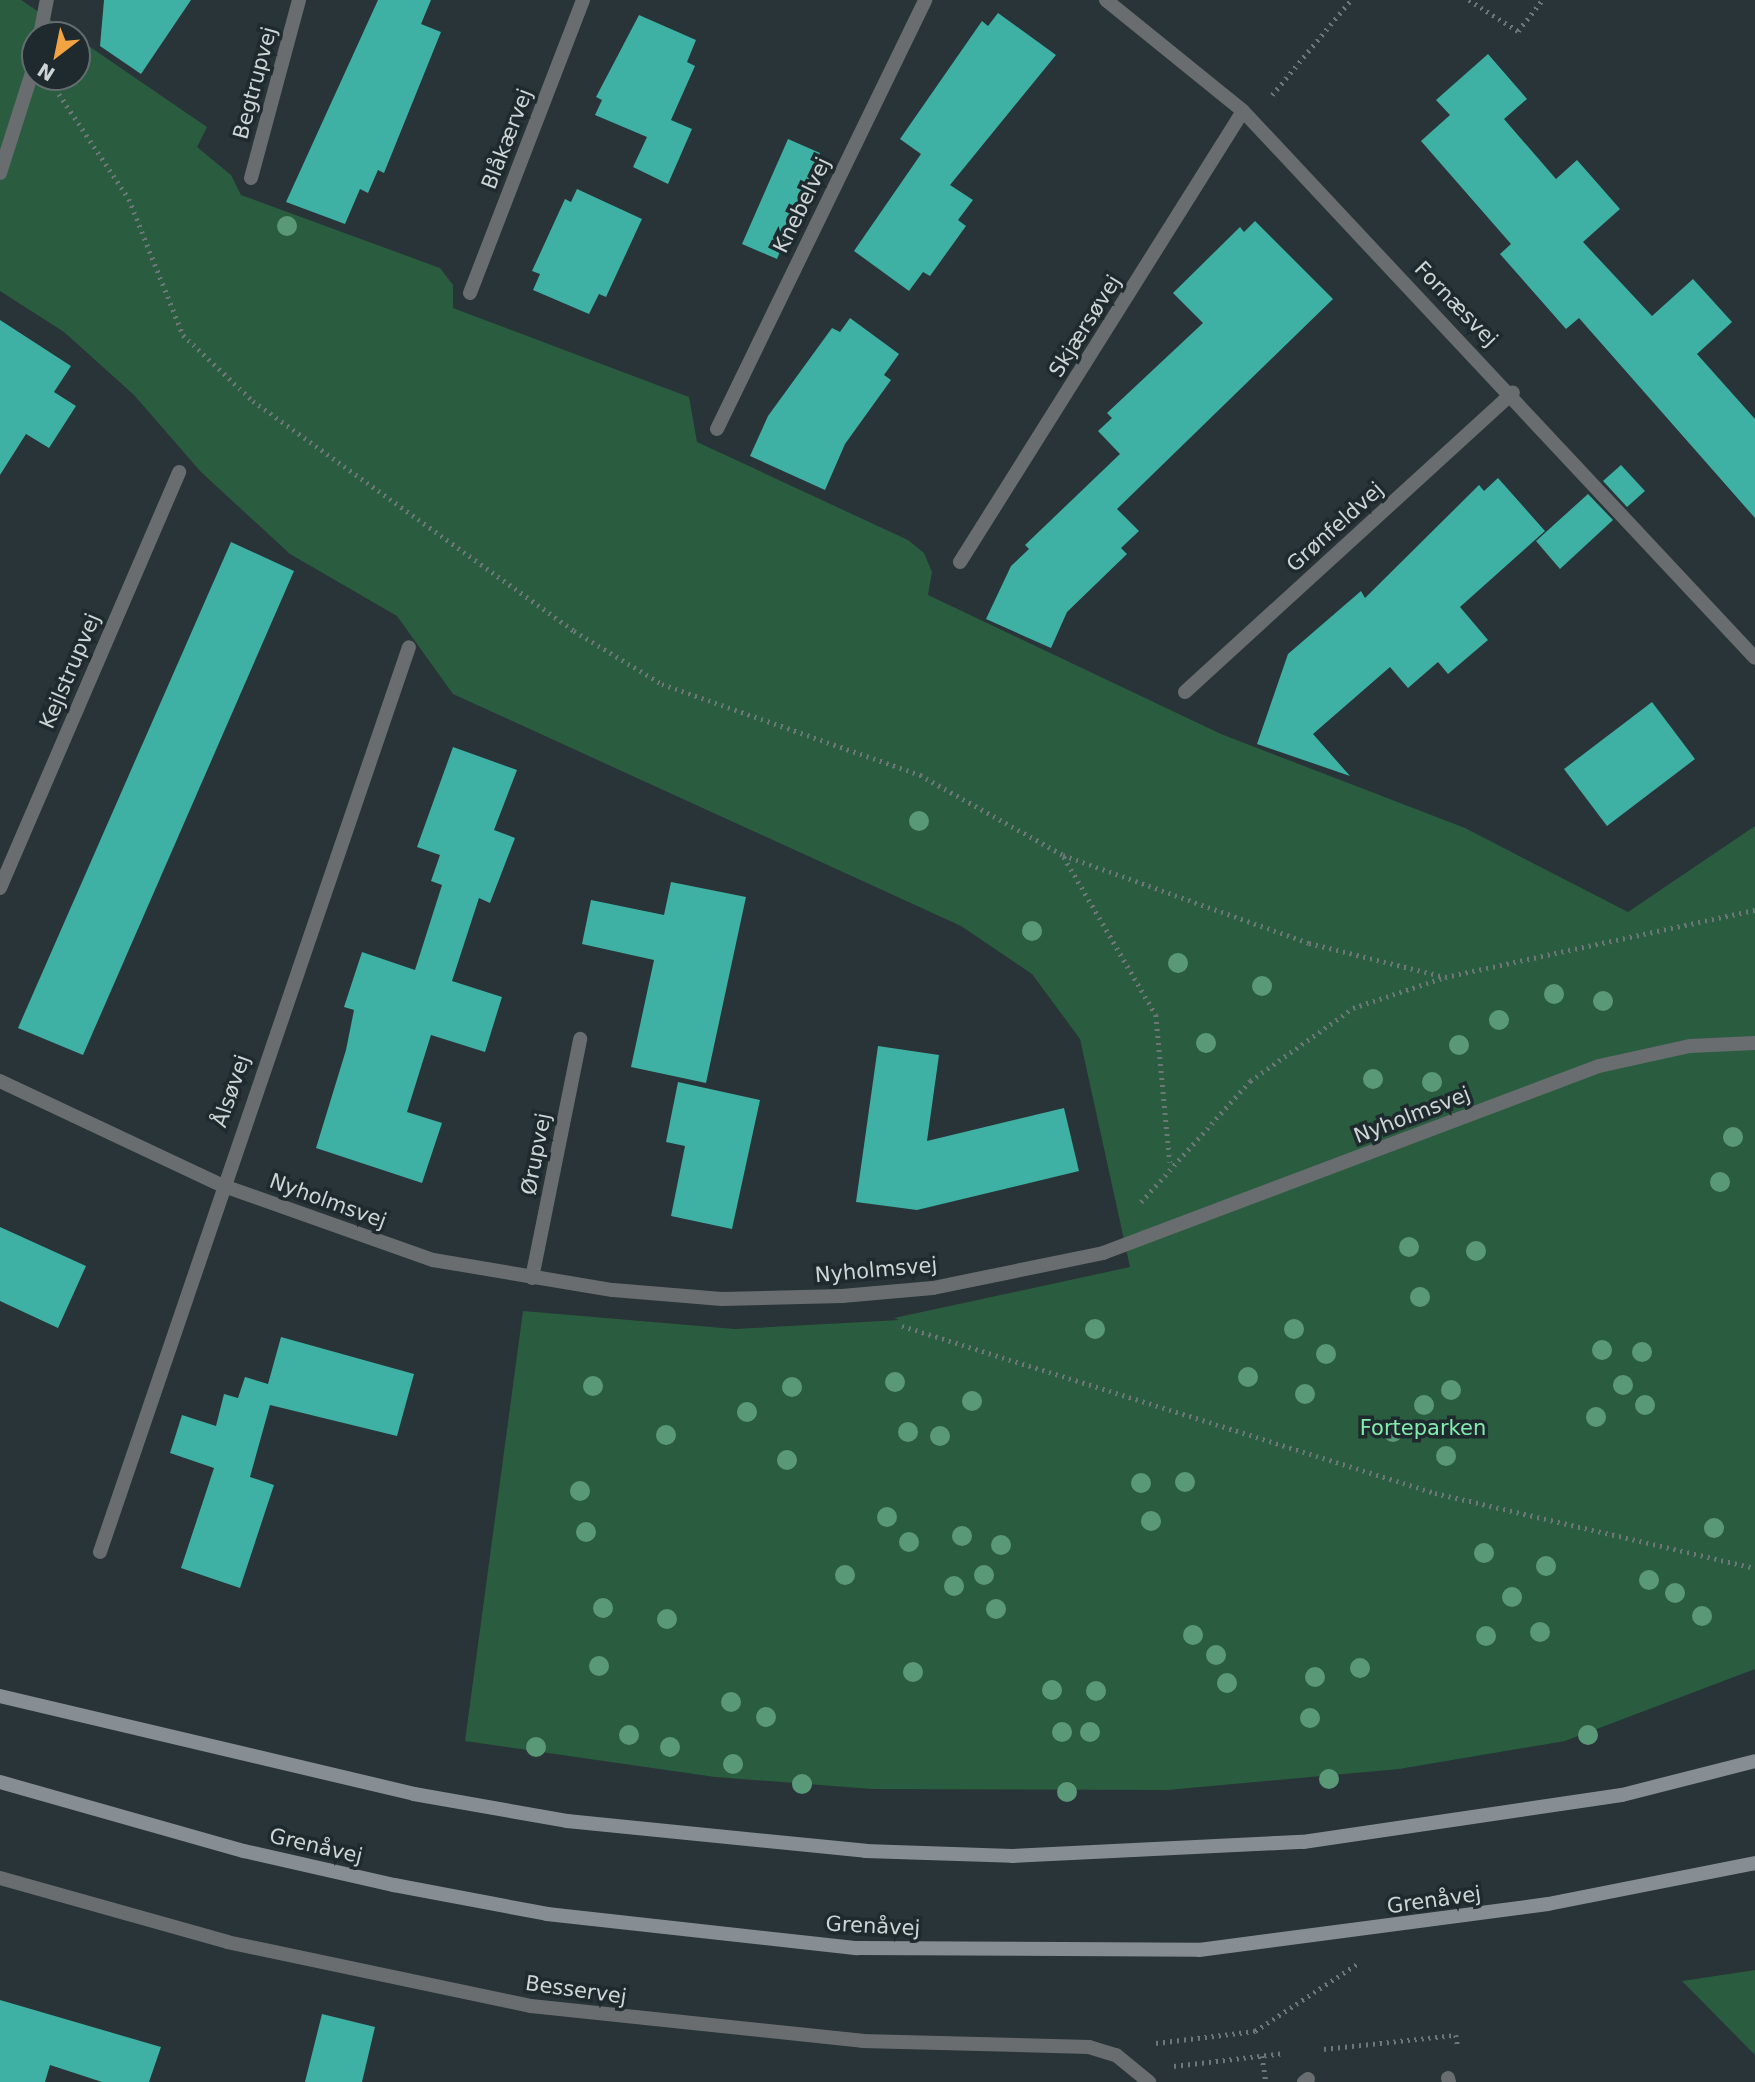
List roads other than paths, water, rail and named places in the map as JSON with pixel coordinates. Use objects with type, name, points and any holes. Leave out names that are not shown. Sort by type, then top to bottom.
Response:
[{"type":"main road","points":[[0,1696],[414,1794],[568,1821],[865,1851],[1012,1856],[1303,1842],[1622,1795],[1755,1761]]},
{"type":"main road","name":"Grenåvej","points":[[0,1782],[244,1852],[394,1885],[560,1916],[857,1948],[1199,1950],[1535,1906],[1755,1863]]},
{"type":"street","points":[[43,21],[47,0]]},
{"type":"street","name":"Begtrupvej","points":[[251,178],[299,0]]},
{"type":"street","name":"Blåkærvej","points":[[470,293],[583,0]]},
{"type":"street","name":"Knebelvej","points":[[717,429],[925,0]]},
{"type":"street","name":"Fornæsvej","points":[[1106,0],[1247,115],[1513,394],[1755,658]]},
{"type":"street","points":[[0,173],[26,91]]},
{"type":"street","name":"Skjærsøvej","points":[[960,562],[1247,115]]},
{"type":"street","name":"Grønfeldvej","points":[[1185,692],[1513,394]]},
{"type":"street","name":"Kejlstrupvej","points":[[0,888],[180,472]]},
{"type":"street","name":"Ålsøvej","points":[[100,1552],[221,1185],[409,647]]},
{"type":"street","name":"Ørupvej","points":[[532,1278],[580,1039]]},
{"type":"street","name":"Nyholmsvej","points":[[0,1081],[221,1185],[433,1260],[532,1278],[722,1299],[842,1296],[933,1288],[1103,1254],[1599,1066],[1690,1046],[1755,1043]]},
{"type":"street","name":"Besservej","points":[[0,1878],[227,1942],[531,2006],[862,2041],[1089,2048],[1135,2067],[1149,2082]]},
{"type":"park label","name":"Forteparken","points":[[1423,1428]]}]
